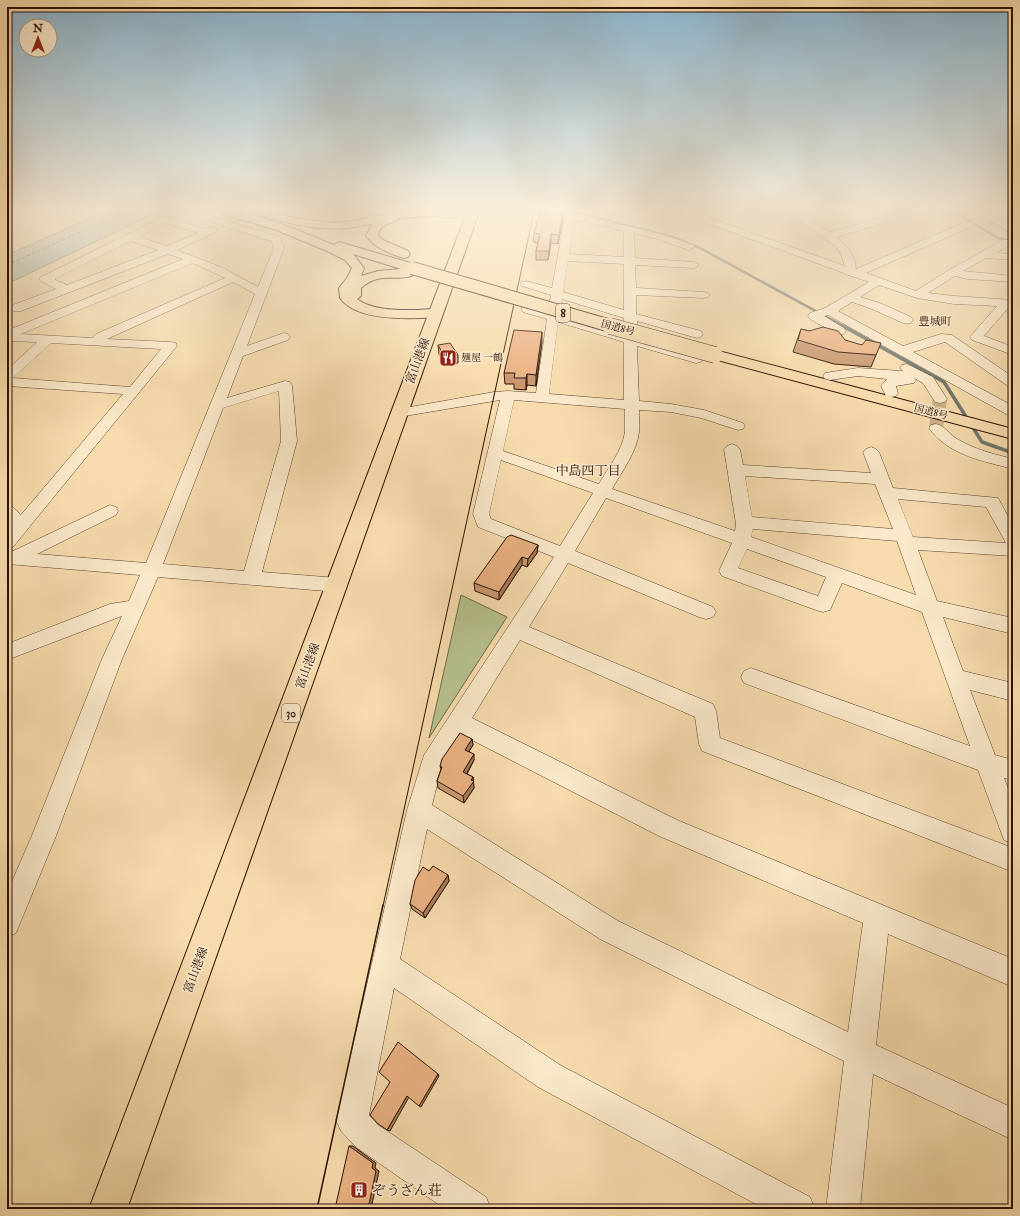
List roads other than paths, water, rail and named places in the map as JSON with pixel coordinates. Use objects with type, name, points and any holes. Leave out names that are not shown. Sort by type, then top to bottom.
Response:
[{"type":"main road","points":[[358,269],[353,279],[346,288],[347,298],[362,308],[387,313],[435,313]]},
{"type":"main road","points":[[407,269],[362,279],[354,287],[354,297],[366,304],[435,313]]},
{"type":"main road","name":"国道8号","points":[[425,269],[1013,434]]},
{"type":"main road","name":"富山港線","points":[[108,1209],[338,585],[399,412],[452,269]]},
{"type":"main road","name":"国道8号","points":[[715,350],[830,376],[1013,425]]},
{"type":"street","points":[[66,269],[46,279],[66,289]]},
{"type":"street","points":[[17,308],[119,269]]},
{"type":"street","points":[[8,337],[15,332],[169,269]]},
{"type":"street","points":[[214,269],[261,293]]},
{"type":"street","points":[[7,924],[44,836],[112,659],[152,570],[271,269]]},
{"type":"street","points":[[542,397],[561,269]]},
{"type":"street","points":[[474,1209],[367,1136],[352,1120],[420,810],[432,762],[564,554],[621,460],[630,440],[632,431],[630,403],[629,269]]},
{"type":"street","points":[[840,269],[917,295],[954,300],[1009,304]]},
{"type":"street","points":[[852,269],[852,273]]},
{"type":"street","points":[[852,273],[862,269]]},
{"type":"street","points":[[917,295],[960,269]]},
{"type":"street","points":[[954,272],[968,276],[1013,279]]},
{"type":"street","points":[[95,342],[100,337],[234,278]]},
{"type":"street","points":[[878,281],[829,311],[814,316],[928,380],[940,399]]},
{"type":"street","points":[[526,284],[630,316],[697,334]]},
{"type":"street","points":[[629,291],[704,295]]},
{"type":"street","points":[[851,298],[876,306],[907,320]]},
{"type":"street","points":[[1009,304],[976,337],[1013,351]]},
{"type":"street","points":[[528,309],[696,359]]},
{"type":"street","points":[[829,311],[1013,412]]},
{"type":"street","points":[[8,337],[171,346],[22,525],[9,553]]},
{"type":"street","points":[[237,354],[284,337]]},
{"type":"street","points":[[902,351],[941,338],[948,338],[1013,383]]},
{"type":"street","points":[[7,377],[47,340]]},
{"type":"street","points":[[830,376],[858,372],[872,375],[908,375],[914,372]]},
{"type":"street","points":[[891,393],[888,386],[892,382],[928,380]]},
{"type":"street","points":[[7,382],[134,391]]},
{"type":"street","points":[[216,406],[285,384],[289,441],[251,578]]},
{"type":"street","points":[[508,395],[480,514],[484,523],[706,612]]},
{"type":"street","points":[[399,412],[472,399],[508,395],[630,403],[671,408],[704,414],[738,426]]},
{"type":"street","points":[[936,428],[952,443],[977,455],[1013,464]]},
{"type":"street","points":[[732,449],[745,522],[742,540],[728,571],[823,606],[837,574]]},
{"type":"street","points":[[871,452],[906,540],[955,678],[1013,832]]},
{"type":"street","points":[[495,453],[930,607],[1013,626]]},
{"type":"street","points":[[735,470],[885,486],[992,502],[1013,540]]},
{"type":"street","points":[[7,511],[22,525]]},
{"type":"street","points":[[9,553],[110,511]]},
{"type":"street","points":[[745,522],[1013,550]]},
{"type":"street","points":[[9,553],[152,570],[338,585]]},
{"type":"street","points":[[7,652],[117,609],[135,608]]},
{"type":"street","points":[[516,630],[705,711],[710,744],[1013,860]]},
{"type":"street","points":[[751,678],[1013,770]]},
{"type":"street","points":[[955,678],[1013,692]]},
{"type":"street","points":[[458,722],[668,828],[1013,973]]},
{"type":"street","points":[[420,810],[609,930],[860,1053],[1013,1124]]},
{"type":"street","points":[[843,1209],[877,916]]},
{"type":"street","points":[[386,966],[549,1076],[798,1209]]},
{"type":"water","points":[[7,269],[39,269],[7,284]]},
{"type":"waterway","points":[[738,269],[845,327]]},
{"type":"waterway","points":[[843,326],[944,382],[982,442],[1013,453]]},
{"type":"tunnel","points":[[936,428],[940,399]]},
{"type":"tram line","points":[[383,906],[522,269]]},
{"type":"tram line","points":[[317,1209],[383,905]]},
{"type":"place","name":"麺屋 一鶴","points":[[448,358]]},
{"type":"place","name":"ぞうざん荘","points":[[359,1190]]},
{"type":"district","name":"豊城町","points":[[935,321]]},
{"type":"district","name":"中島四丁目","points":[[588,471]]}]
